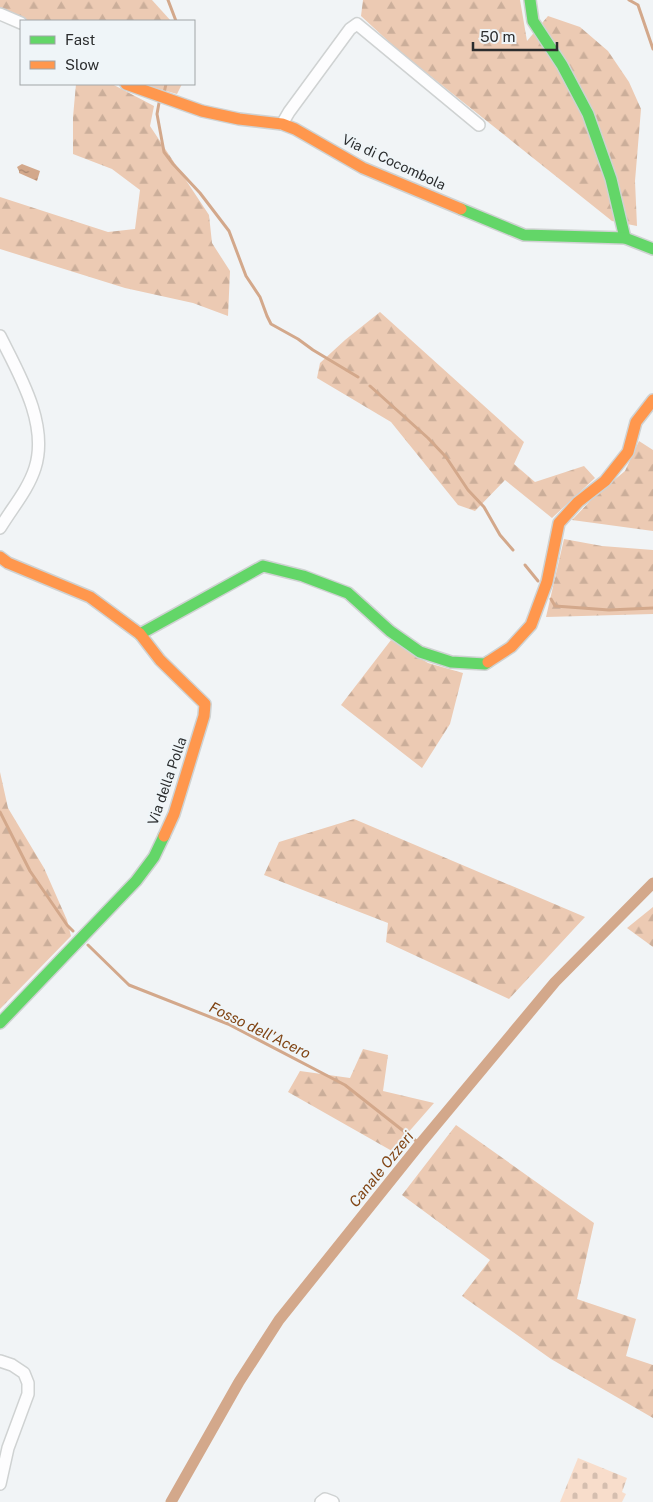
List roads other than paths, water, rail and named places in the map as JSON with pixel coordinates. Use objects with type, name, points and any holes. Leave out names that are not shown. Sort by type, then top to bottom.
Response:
[{"type":"street","points":[[530,0],[532,21],[562,65],[588,114],[610,179],[625,238]]},
{"type":"street","points":[[0,14],[20,23]]},
{"type":"street","points":[[282,124],[350,28],[357,24],[479,125]]},
{"type":"street","name":"Via di Cocombola","points":[[129,85],[202,112],[282,124],[364,168],[524,235],[625,238],[653,249]]},
{"type":"street","points":[[0,336],[29,393],[40,442],[36,467],[27,486],[0,528]]},
{"type":"street","points":[[0,556],[8,564],[90,597],[140,634],[263,566],[302,576],[348,593],[390,631],[420,652],[451,662],[485,664],[511,647],[531,625],[547,582],[559,523],[578,502],[605,481],[628,452],[636,422],[653,400]]},
{"type":"street","name":"Via della Polla","points":[[0,1023],[136,881],[154,857],[174,814],[204,716],[205,704],[160,660],[140,634]]},
{"type":"street","points":[[0,1361],[24,1372],[28,1383],[28,1394],[8,1448],[0,1484]]},
{"type":"street","points":[[321,1502],[324,1499],[333,1502]]},
{"type":"water","points":[[22,164],[40,171],[37,181],[19,173],[17,167]]},
{"type":"waterway","points":[[168,0],[176,20]]},
{"type":"waterway","points":[[629,0],[638,5],[653,49]]},
{"type":"waterway","points":[[164,93],[166,85]]},
{"type":"waterway","points":[[159,103],[157,114],[164,152],[200,193],[229,231],[246,276],[260,297],[271,324],[358,377]]},
{"type":"waterway","points":[[370,386],[428,438],[446,457],[468,490],[484,507],[500,535],[513,550]]},
{"type":"waterway","points":[[525,565],[538,581]]},
{"type":"waterway","points":[[551,599],[555,606],[609,610],[653,608]]},
{"type":"waterway","name":"Fosso dell'Acero","points":[[0,812],[30,871],[73,931]]},
{"type":"waterway","name":"Canale Ozzeri","points":[[171,1502],[239,1382],[279,1320],[420,1144],[555,982],[653,883]]},
{"type":"waterway","name":"Fosso dell'Acero","points":[[88,945],[129,985],[228,1024],[345,1085],[420,1144]]}]
